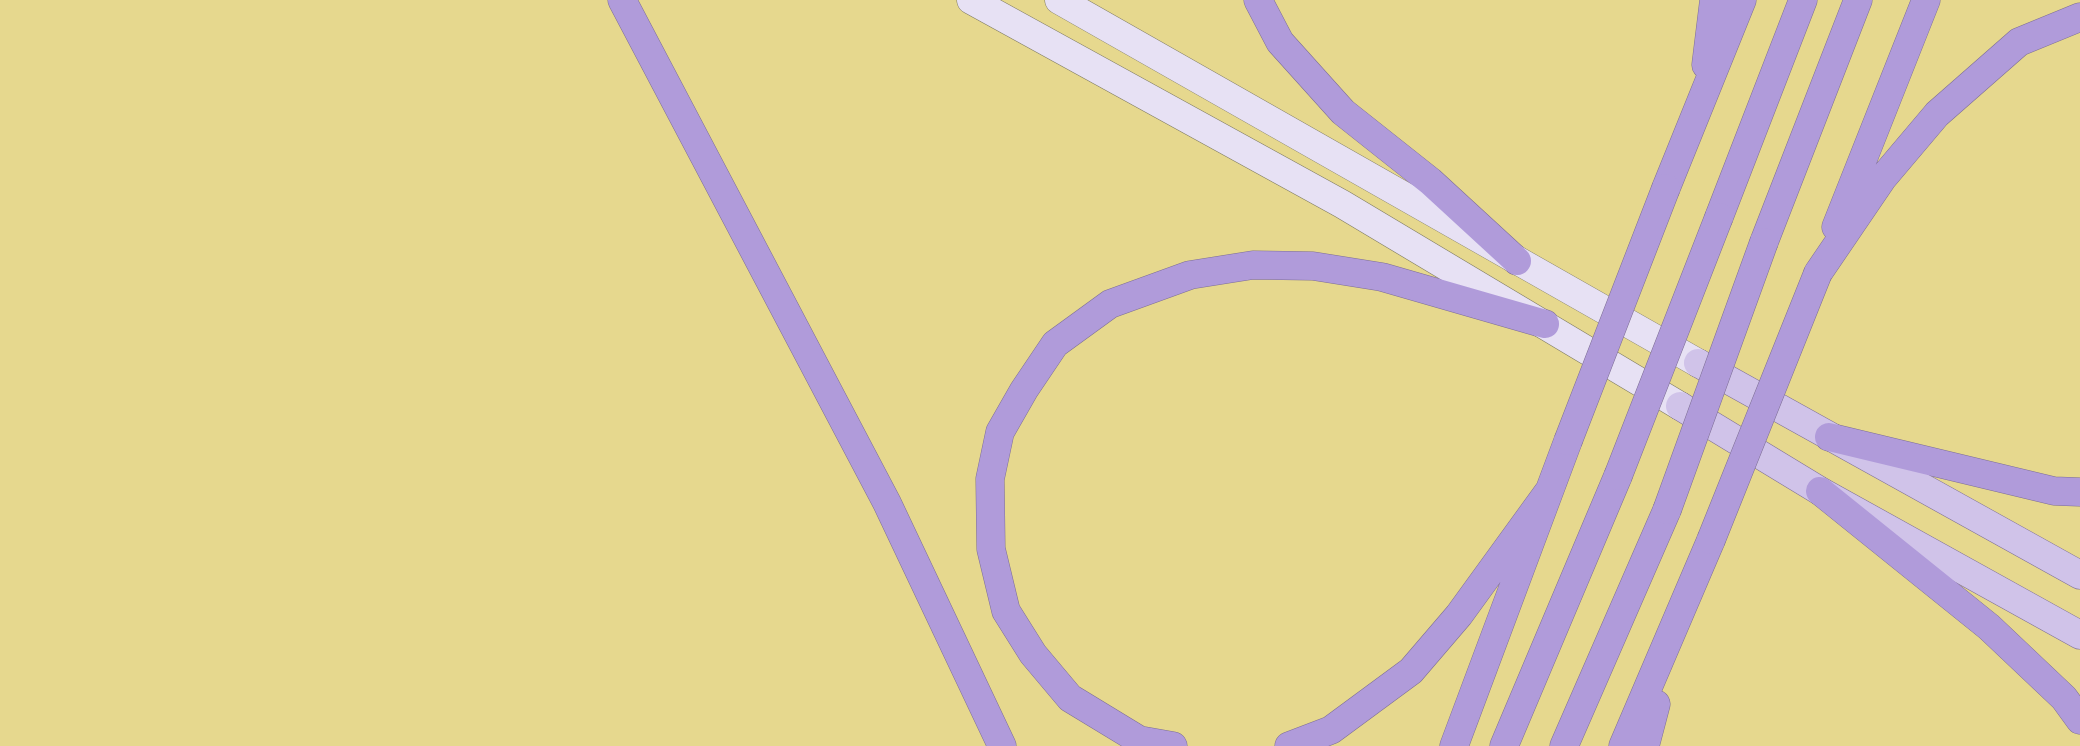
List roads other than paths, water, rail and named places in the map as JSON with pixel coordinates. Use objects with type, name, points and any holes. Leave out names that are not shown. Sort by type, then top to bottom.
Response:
[{"type":"highway","points":[[622,0],[887,503],[1002,746]]},
{"type":"highway","points":[[1258,0],[1280,42],[1343,112],[1430,181],[1517,261]]},
{"type":"highway","points":[[1700,106],[1714,0]]},
{"type":"highway","points":[[1454,746],[1568,441],[1666,188],[1742,0]]},
{"type":"highway","points":[[1504,746],[1618,476],[1803,0]]},
{"type":"highway","points":[[1564,746],[1667,510],[1764,242],[1858,0]]},
{"type":"highway","points":[[1623,746],[1711,540],[1926,0]]},
{"type":"highway","points":[[1818,273],[1882,179],[1937,114],[2019,42],[2080,17]]},
{"type":"highway","points":[[1173,746],[1139,740],[1070,698],[1033,654],[1006,611],[991,550],[990,479],[1000,432],[1024,390],[1055,344],[1110,304],[1190,275],[1253,265],[1313,266],[1382,277],[1545,324]]},
{"type":"highway","points":[[1829,437],[2054,491],[2080,492]]},
{"type":"highway","points":[[1289,746],[1331,730],[1410,671],[1459,615],[1549,491]]},
{"type":"highway","points":[[1820,491],[1990,627],[2064,698],[2080,720]]},
{"type":"highway","points":[[1645,746],[1681,610]]},
{"type":"main road","points":[[971,0],[1342,204],[1545,324],[1820,491],[2080,635]]},
{"type":"main road","points":[[1059,0],[1829,437],[2080,574]]}]
